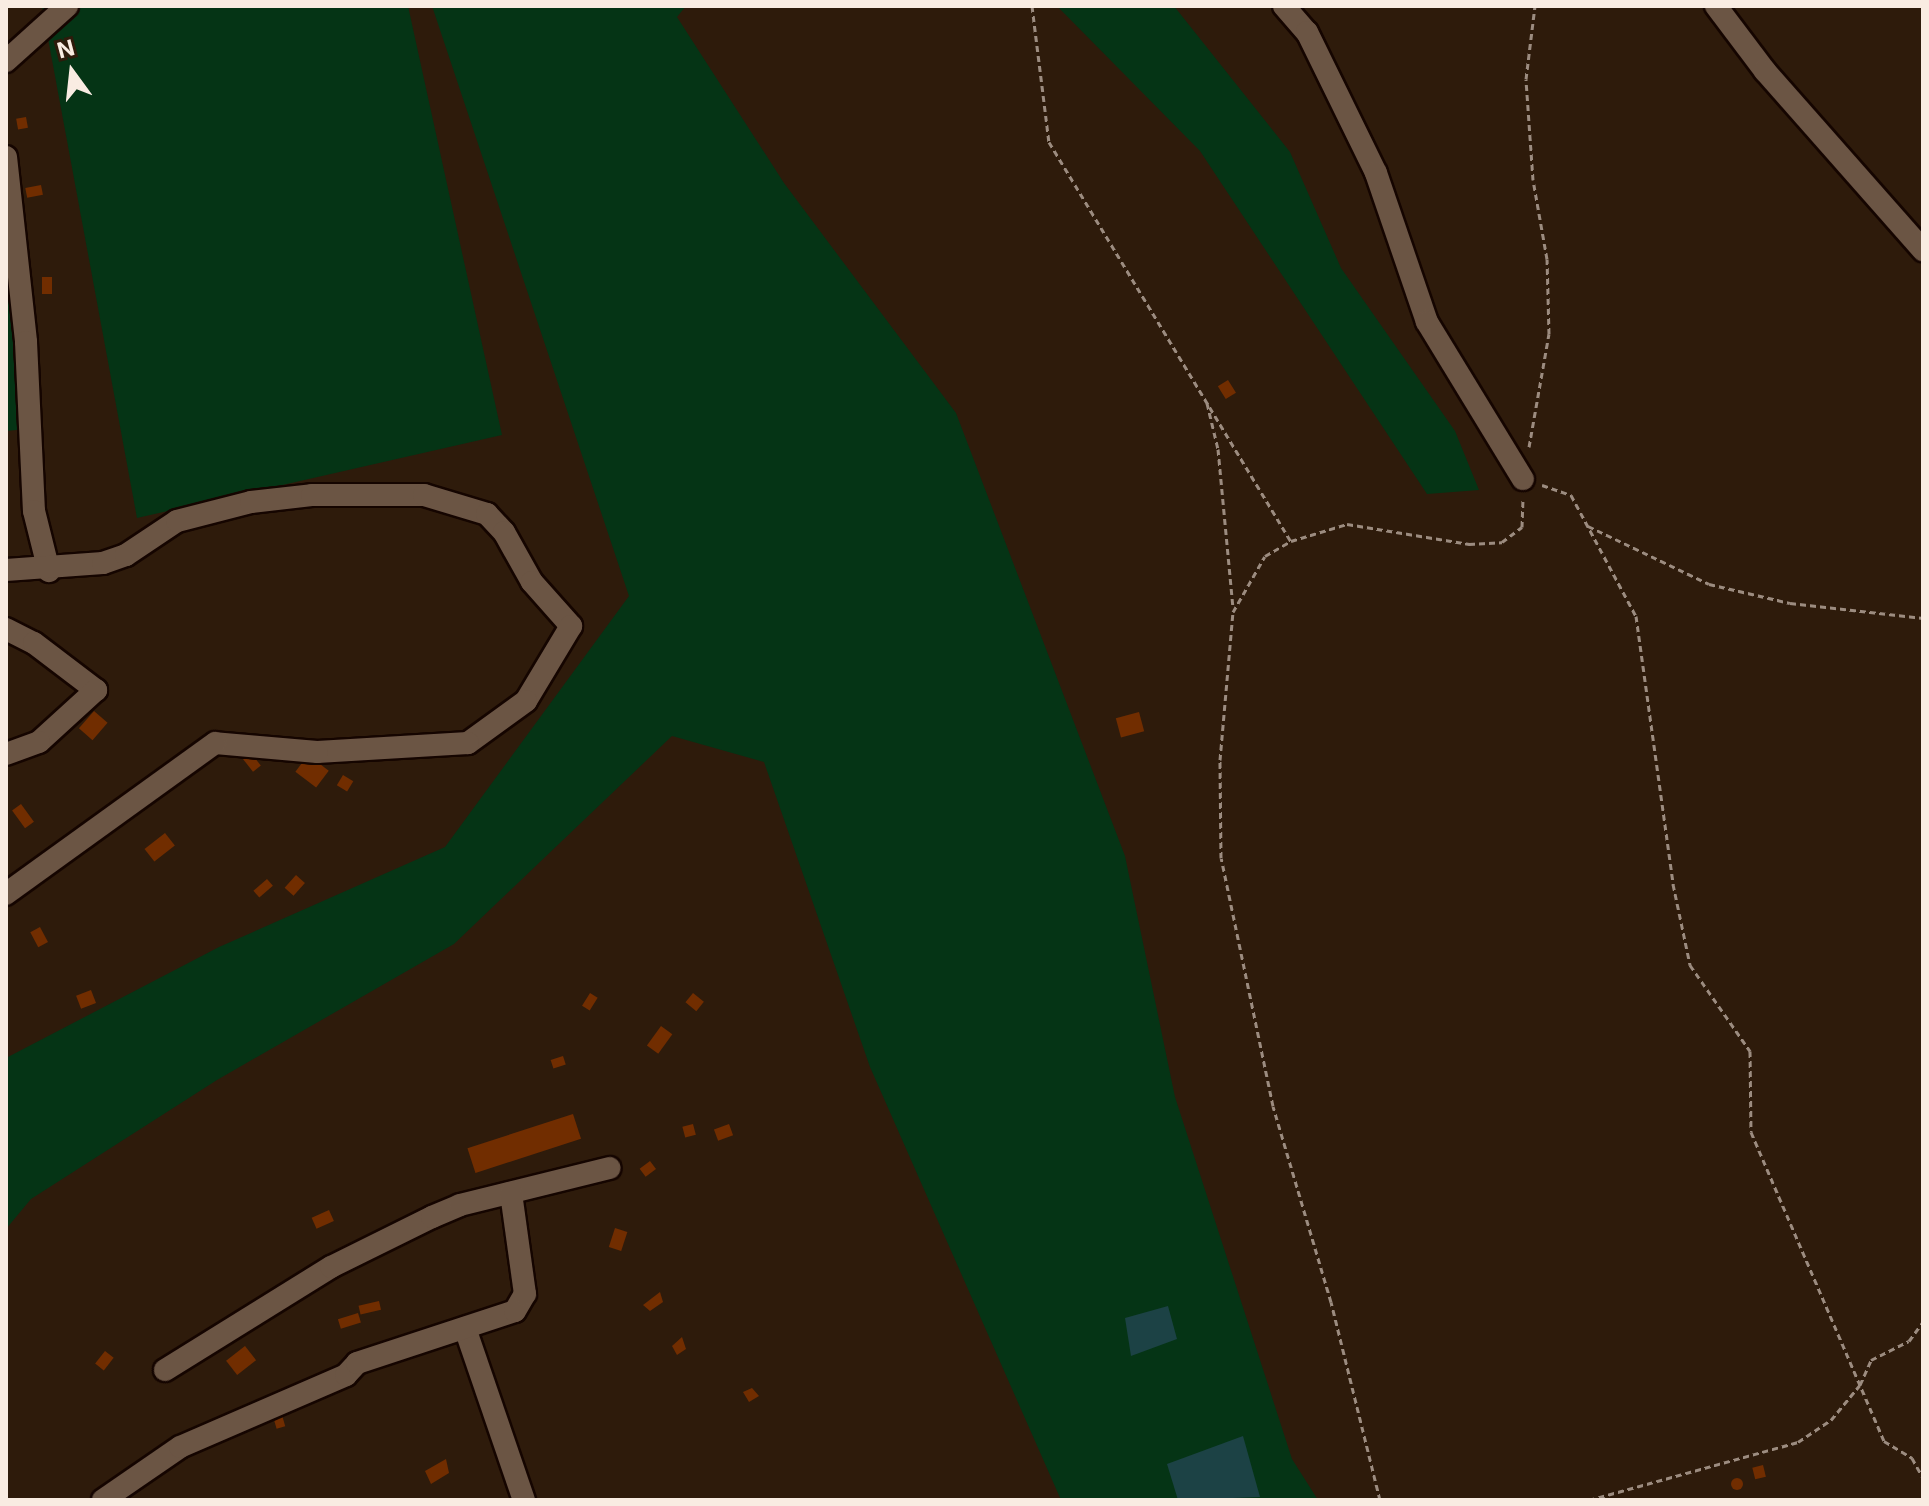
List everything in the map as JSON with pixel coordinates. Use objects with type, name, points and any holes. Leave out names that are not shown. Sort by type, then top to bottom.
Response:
[{"type":"street","points":[[6,61],[67,6]]},
{"type":"street","points":[[1284,6],[1307,32],[1353,123],[1427,322],[1523,479]]},
{"type":"street","points":[[1716,6],[1765,71],[1923,250]]},
{"type":"street","points":[[6,157],[26,342],[34,511],[49,571]]},
{"type":"street","points":[[6,570],[49,571],[103,563],[126,555],[177,521],[251,502],[312,495],[424,495],[487,514],[504,532],[532,582],[568,618],[571,633],[526,701],[468,743],[317,752],[215,743],[6,894]]},
{"type":"street","points":[[6,629],[47,651],[96,690],[39,742],[6,754]]},
{"type":"street","points":[[165,1370],[376,1243],[460,1205],[609,1168]]},
{"type":"street","points":[[103,1500],[180,1447],[245,1414],[346,1375],[357,1363],[394,1348],[515,1311],[525,1294],[511,1193]]},
{"type":"street","points":[[465,1328],[524,1500]]},
{"type":"path","points":[[1032,6],[1049,142],[1291,541]]},
{"type":"path","points":[[1233,612],[1265,556],[1291,541],[1347,524],[1469,544],[1502,542],[1522,527],[1523,479],[1549,334],[1547,259],[1533,180],[1526,79],[1535,6]]},
{"type":"path","points":[[1207,400],[1218,449],[1233,612],[1220,760],[1221,858],[1273,1106],[1331,1302],[1380,1500]]},
{"type":"path","points":[[1523,479],[1571,495],[1636,616],[1673,884],[1690,965],[1750,1051],[1751,1132],[1884,1441],[1912,1458],[1923,1478]]},
{"type":"path","points":[[1588,526],[1709,584],[1790,603],[1923,618]]},
{"type":"path","points":[[1589,1500],[1798,1442],[1831,1420],[1860,1385],[1871,1360],[1909,1341],[1923,1322]]},
{"type":"green space","points":[[42,6],[408,6],[502,435],[137,518]]},
{"type":"green space","points":[[432,6],[686,6],[677,17],[784,183],[956,413],[1125,856],[1175,1097],[1292,1459],[1318,1500],[1061,1500],[870,1067],[764,762],[672,736],[454,944],[217,1080],[31,1199],[6,1229],[6,1058],[219,947],[445,847],[629,596]]},
{"type":"green space","points":[[1057,6],[1174,6],[1290,152],[1341,268],[1455,431],[1479,490],[1427,494],[1200,151]]},
{"type":"green space","points":[[31,283],[37,428],[6,431],[6,287]]},
{"type":"water","points":[[1168,1306],[1177,1339],[1131,1356],[1125,1318]]},
{"type":"water","points":[[1243,1436],[1260,1497],[1178,1500],[1167,1464]]},
{"type":"building","points":[[26,117],[28,128],[18,130],[16,119]]},
{"type":"building","points":[[41,185],[43,195],[27,198],[25,188]]},
{"type":"building","points":[[42,277],[52,277],[52,294],[42,294]]},
{"type":"building","points":[[1228,380],[1236,393],[1226,399],[1218,386]]},
{"type":"building","points":[[94,711],[108,723],[92,740],[79,728]]},
{"type":"building","points":[[1139,712],[1144,731],[1121,738],[1116,718]]},
{"type":"building","points":[[251,753],[261,766],[253,772],[243,759]]},
{"type":"building","points":[[308,755],[329,771],[316,787],[295,772]]},
{"type":"building","points":[[343,775],[353,781],[347,791],[337,785]]},
{"type":"building","points":[[21,804],[34,822],[25,828],[12,810]]},
{"type":"building","points":[[165,833],[175,846],[154,862],[145,849]]},
{"type":"building","points":[[296,875],[305,883],[294,896],[285,888]]},
{"type":"building","points":[[267,879],[273,886],[259,898],[253,891]]},
{"type":"building","points":[[40,927],[48,942],[38,947],[30,932]]},
{"type":"building","points":[[91,990],[96,1003],[81,1009],[76,996]]},
{"type":"building","points":[[590,993],[598,998],[590,1010],[582,1006]]},
{"type":"building","points":[[693,993],[704,1002],[696,1011],[685,1002]]},
{"type":"building","points":[[661,1026],[672,1034],[658,1054],[647,1045]]},
{"type":"building","points":[[563,1056],[566,1065],[553,1069],[551,1060]]},
{"type":"building","points":[[573,1114],[581,1139],[475,1173],[467,1148]]},
{"type":"building","points":[[693,1124],[696,1135],[685,1137],[682,1127]]},
{"type":"building","points":[[729,1124],[733,1135],[718,1141],[714,1129]]},
{"type":"building","points":[[650,1161],[656,1169],[646,1177],[640,1169]]},
{"type":"building","points":[[329,1210],[334,1221],[317,1229],[312,1218]]},
{"type":"building","points":[[615,1228],[627,1232],[621,1251],[609,1247]]},
{"type":"building","points":[[660,1292],[663,1302],[650,1311],[643,1305]]},
{"type":"building","points":[[379,1301],[381,1310],[361,1314],[359,1306]]},
{"type":"building","points":[[358,1313],[361,1323],[341,1329],[338,1319]]},
{"type":"building","points":[[682,1337],[686,1349],[677,1355],[672,1346]]},
{"type":"building","points":[[245,1346],[256,1360],[237,1375],[226,1361]]},
{"type":"building","points":[[105,1351],[114,1358],[104,1370],[95,1364]]},
{"type":"building","points":[[752,1388],[759,1396],[749,1402],[743,1392]]},
{"type":"building","points":[[280,1408],[285,1426],[277,1429],[271,1410]]},
{"type":"building","points":[[446,1459],[449,1473],[431,1484],[425,1471]]},
{"type":"building","points":[[1763,1465],[1766,1477],[1755,1479],[1752,1468]]},
{"type":"building","points":[[1737,1478],[1743,1484],[1737,1490],[1731,1484]]}]
